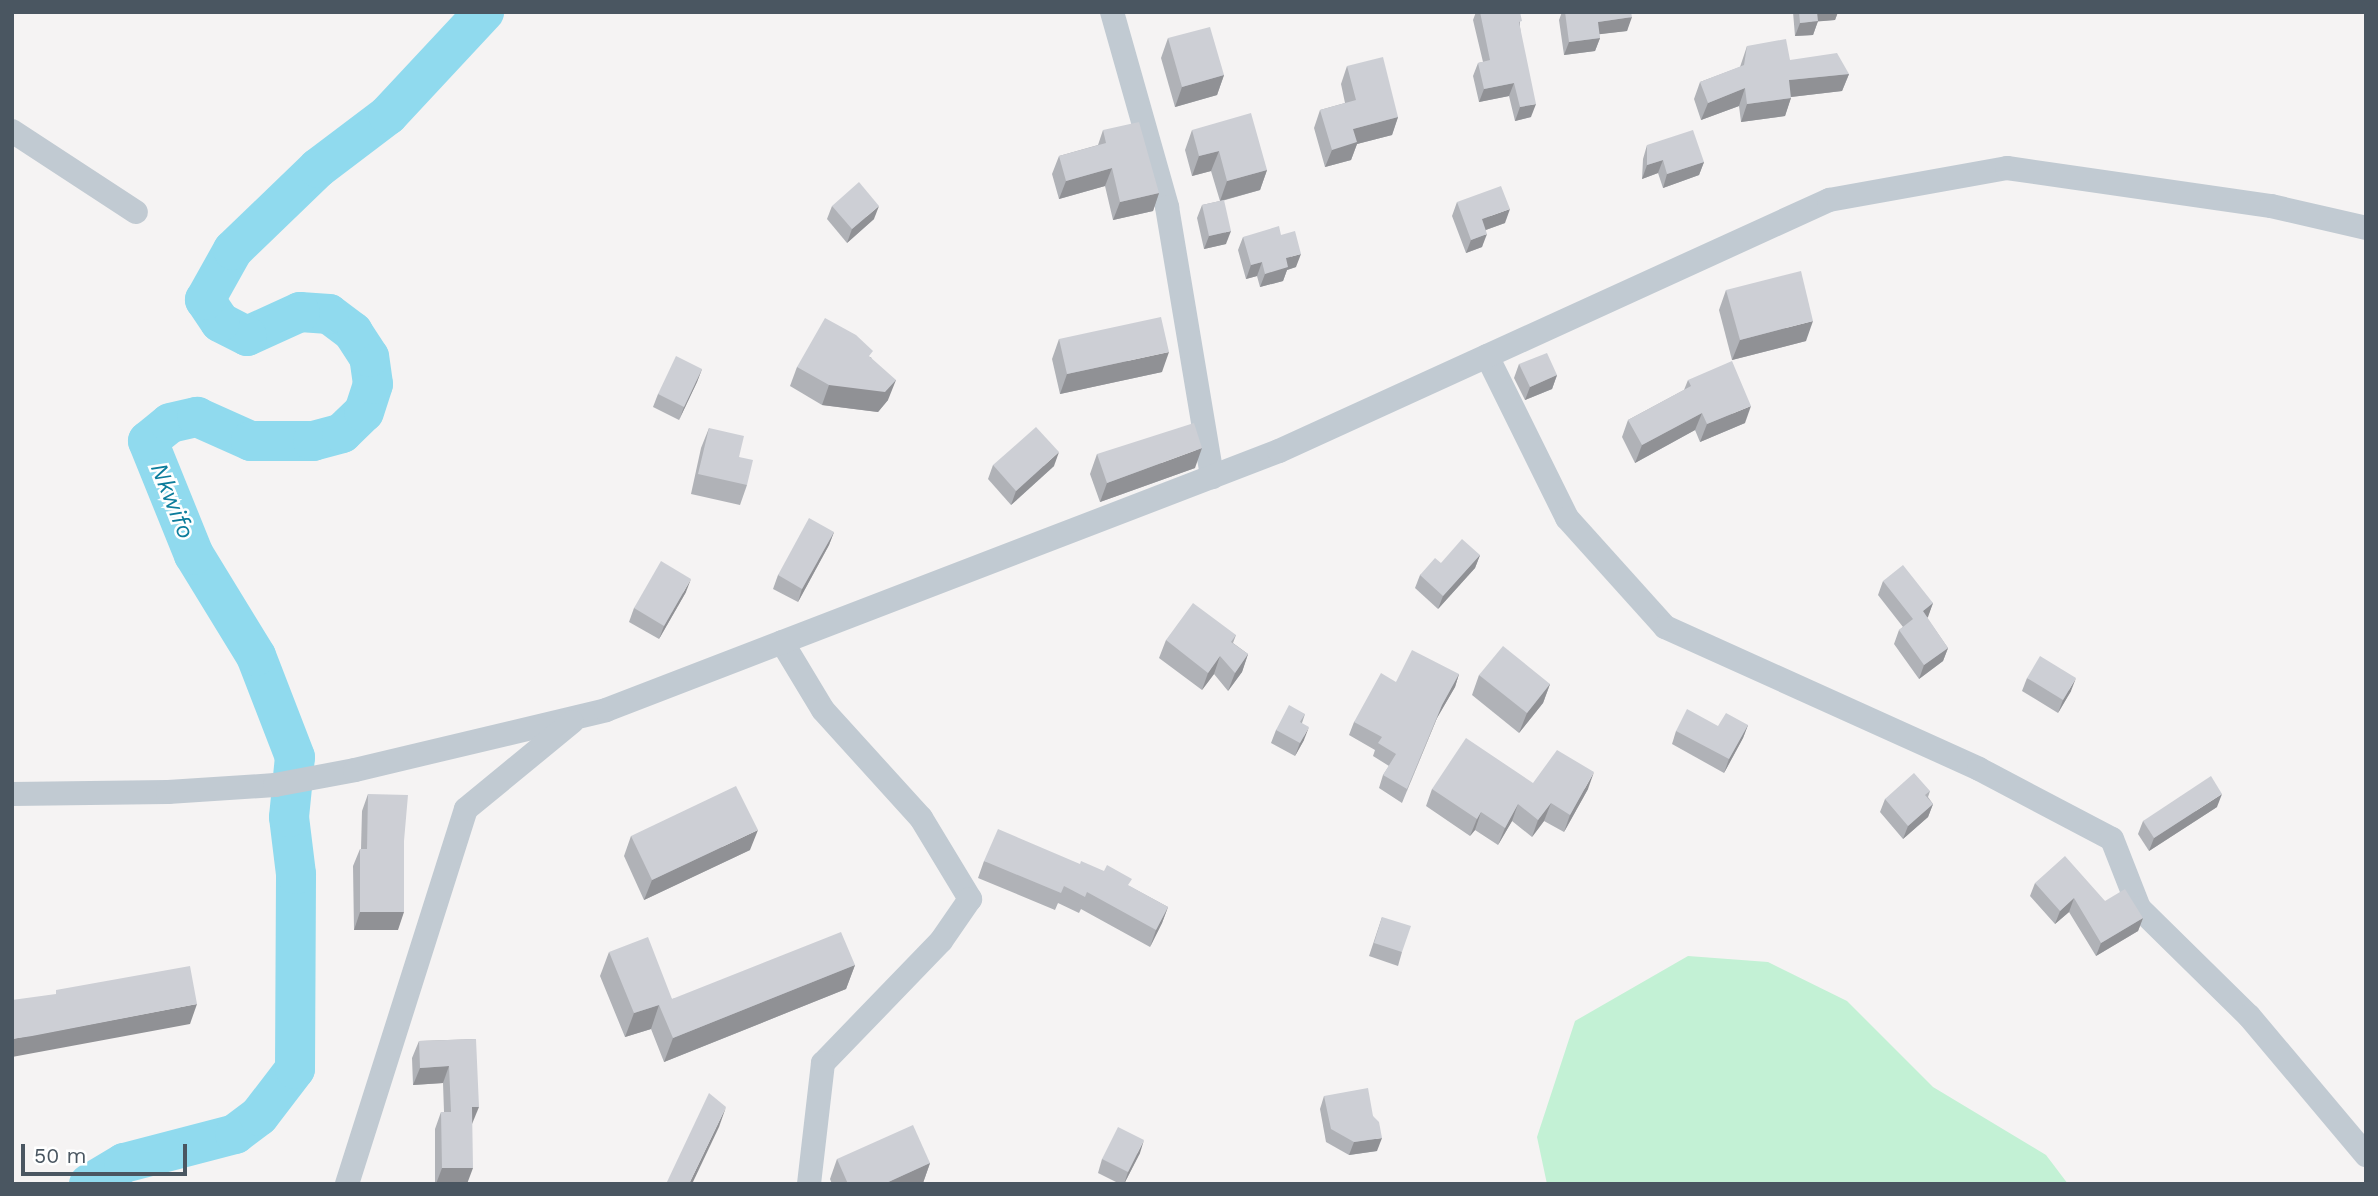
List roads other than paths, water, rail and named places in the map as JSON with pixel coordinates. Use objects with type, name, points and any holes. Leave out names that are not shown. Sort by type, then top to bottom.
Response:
[{"type":"street","points":[[1112,12],[1167,206],[1212,477]]},
{"type":"street","points":[[12,131],[135,212]]},
{"type":"street","points":[[12,794],[168,792],[275,785],[606,710],[1279,451],[1829,200],[2007,168],[2270,206],[2366,228]]},
{"type":"street","points":[[1487,356],[1567,518],[1665,627],[1979,769],[2112,839],[2140,908],[2249,1016],[2366,1155]]},
{"type":"street","points":[[782,642],[823,709],[921,818],[970,899],[942,941],[823,1063],[809,1184]]},
{"type":"street","points":[[347,1184],[466,809],[578,717]]},
{"type":"waterway","name":"Nkwifo","points":[[89,1184],[124,1163],[235,1134],[259,1116],[295,1069],[296,874],[289,817],[295,757],[256,656],[194,555],[148,441],[170,423],[197,417],[251,441],[313,441],[342,433],[364,412],[373,384],[369,357],[353,332],[329,314],[300,312],[247,336],[220,322],[205,300],[233,250],[318,168],[388,115],[484,12]]}]
